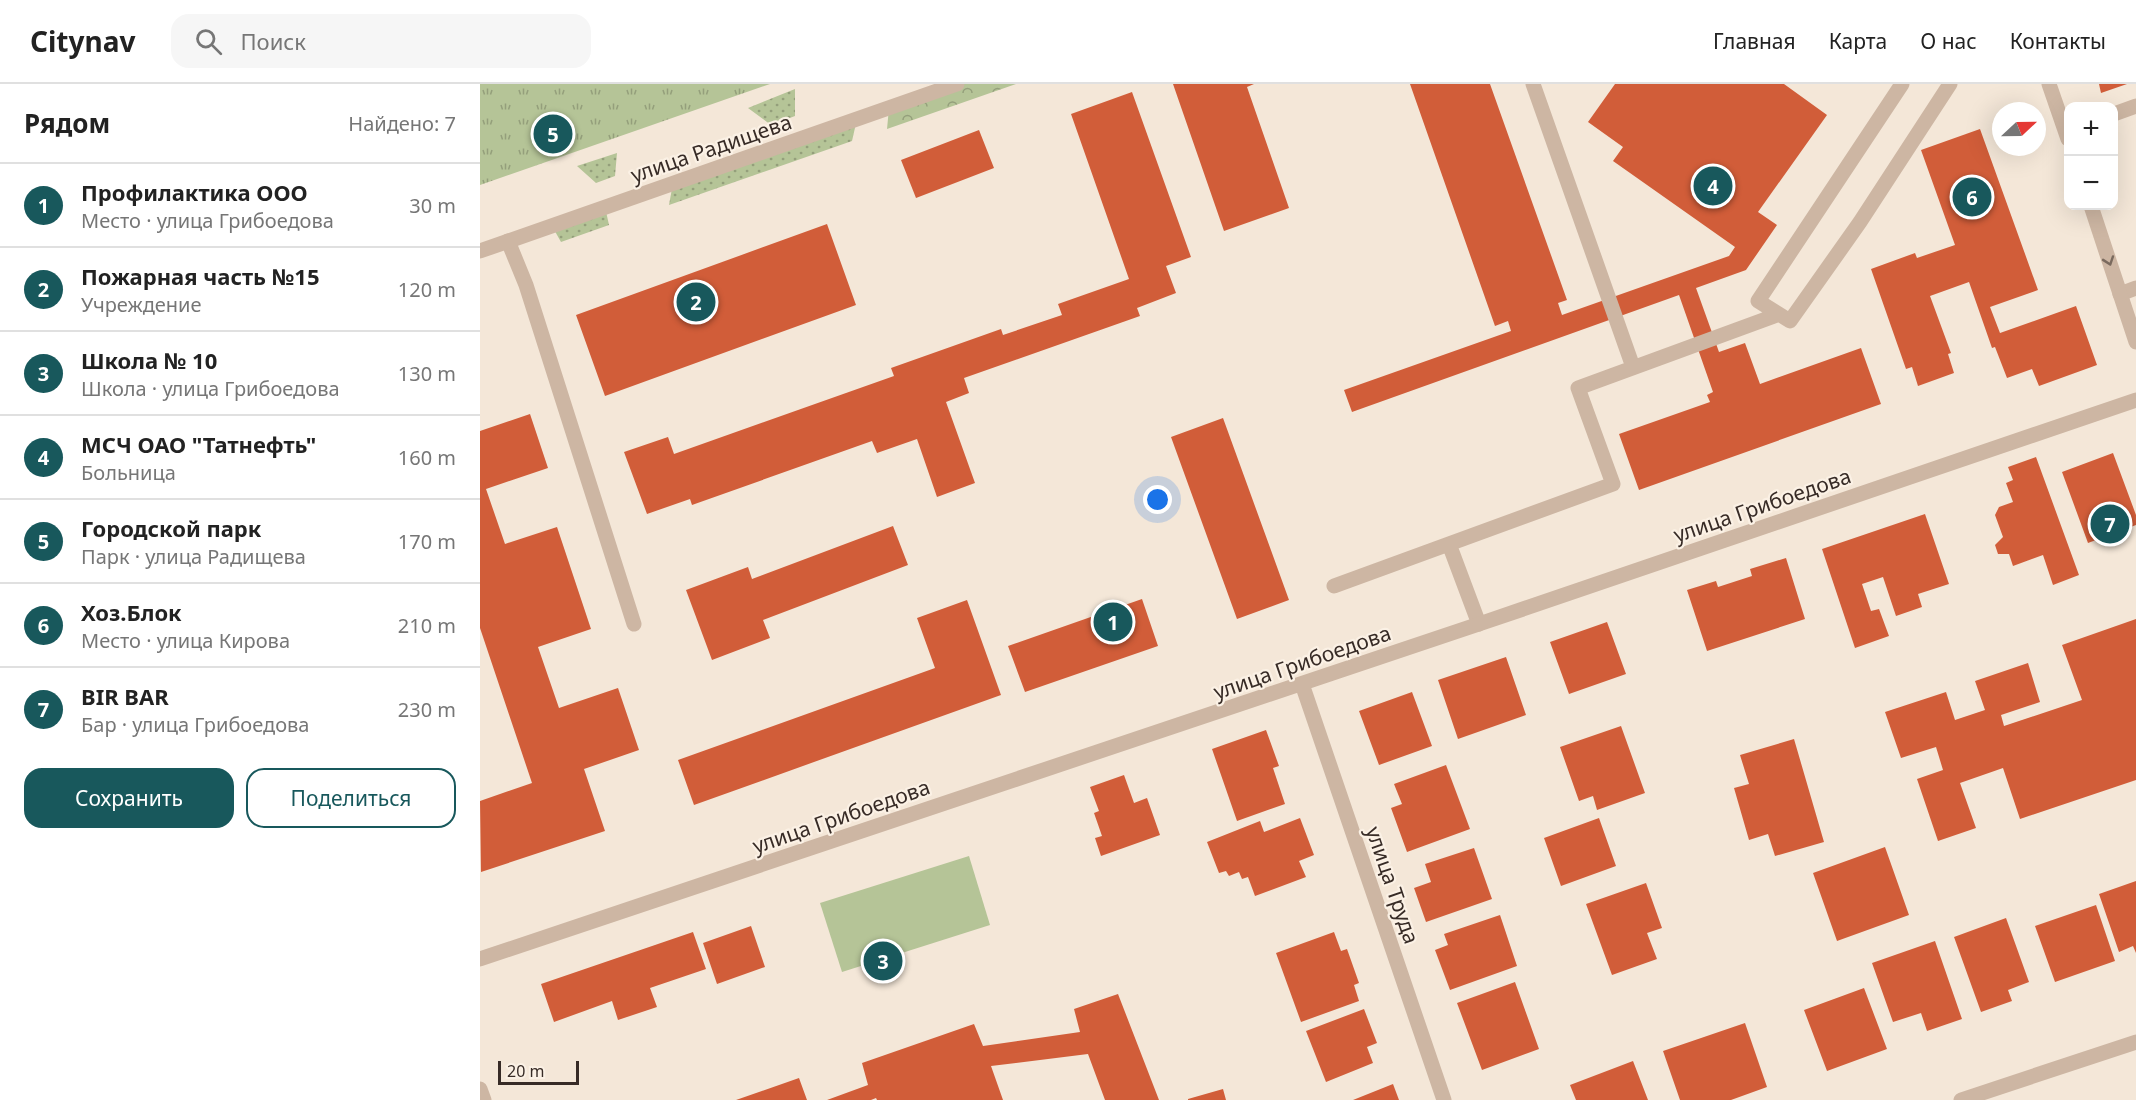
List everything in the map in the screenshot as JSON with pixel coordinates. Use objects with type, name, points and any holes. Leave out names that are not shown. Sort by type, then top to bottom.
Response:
[{"type":"street","name":"улица Радищева","points":[[480,251],[957,84]]},
{"type":"street","points":[[1533,84],[1633,367]]},
{"type":"street","points":[[1902,84],[1758,301],[1777,315],[1790,321],[1860,222],[1950,84]]},
{"type":"street","points":[[2049,84],[2064,123]]},
{"type":"street","points":[[2118,113],[2136,106]]},
{"type":"street","points":[[2092,210],[2136,342]]},
{"type":"street","points":[[508,241],[526,285],[634,624]]},
{"type":"street","points":[[2120,294],[2136,288]]},
{"type":"street","points":[[1334,586],[1613,484],[1578,388],[1777,315]]},
{"type":"street","name":"улица Грибоедова","points":[[480,959],[1302,684],[2136,400]]},
{"type":"street","points":[[1449,544],[1479,624]]},
{"type":"street","name":"улица Труда","points":[[1302,684],[1444,1100]]},
{"type":"street","points":[[1961,1100],[2136,1042]]},
{"type":"street","points":[[480,1089],[484,1100]]},
{"type":"green space","points":[[480,84],[770,84],[480,185]]},
{"type":"green space","points":[[957,84],[1016,84],[887,129],[889,108]]},
{"type":"green space","points":[[795,89],[795,116],[771,125],[748,108]]},
{"type":"green space","points":[[857,119],[852,141],[669,205],[673,183]]},
{"type":"green space","points":[[617,153],[615,176],[596,183],[577,166]]},
{"type":"green space","points":[[605,207],[609,225],[561,242],[552,226]]},
{"type":"green space","points":[[969,856],[990,925],[842,972],[820,903]]},
{"type":"building","points":[[1173,84],[1254,84],[1247,87],[1289,208],[1224,231]]},
{"type":"building","points":[[1410,84],[1490,84],[1567,300],[1558,303],[1562,315],[1729,256],[1735,247],[1613,161],[1623,147],[1588,122],[1615,84],[1784,84],[1827,115],[1758,212],[1777,225],[1746,270],[1696,288],[1719,352],[1745,343],[1760,384],[1861,348],[1881,404],[1639,490],[1619,434],[1710,402],[1707,395],[1713,392],[1679,295],[1352,412],[1344,390],[1511,331],[1508,321],[1495,326]]},
{"type":"building","points":[[2099,84],[2127,84],[2101,93]]},
{"type":"building","points":[[1132,92],[1191,257],[1166,266],[1176,293],[1137,308],[1140,316],[964,378],[969,393],[946,402],[975,483],[937,497],[917,439],[877,453],[872,441],[692,505],[690,499],[647,514],[624,452],[668,437],[674,454],[894,376],[891,368],[1001,329],[1003,335],[1062,315],[1058,304],[1129,279],[1071,114]]},
{"type":"building","points":[[1980,129],[2038,290],[1990,307],[2000,333],[2076,306],[2097,365],[2039,386],[2032,369],[2007,378],[1995,347],[1992,348],[1969,282],[1930,296],[1951,353],[1948,354],[1954,373],[1918,386],[1912,367],[1906,369],[1871,269],[1915,253],[1917,258],[1955,245],[1921,150]]},
{"type":"building","points":[[979,130],[994,168],[916,198],[901,160]]},
{"type":"building","points":[[827,224],[856,305],[605,396],[576,315]]},
{"type":"building","points":[[530,414],[548,468],[486,489],[505,544],[557,527],[591,629],[538,647],[559,708],[618,688],[639,750],[584,769],[605,831],[481,872],[480,801],[532,783],[480,628],[480,431]]},
{"type":"building","points":[[1223,418],[1289,600],[1237,619],[1171,437]]},
{"type":"building","points":[[2113,453],[2136,515],[2136,525],[2088,543],[2062,472]]},
{"type":"building","points":[[2036,457],[2079,575],[2053,585],[2043,555],[2013,566],[2009,554],[1998,554],[1995,545],[2003,537],[1995,515],[1999,507],[2013,502],[2006,483],[2013,480],[2008,467]]},
{"type":"building","points":[[1925,514],[1949,584],[1918,594],[1922,607],[1896,616],[1883,577],[1862,584],[1871,611],[1879,609],[1889,636],[1855,648],[1822,549]]},
{"type":"building","points":[[893,526],[908,565],[763,620],[770,638],[712,660],[686,590],[748,567],[752,579]]},
{"type":"building","points":[[1786,558],[1805,619],[1707,651],[1687,590],[1716,581],[1718,587],[1752,576],[1750,569]]},
{"type":"building","points":[[1142,599],[1158,646],[1025,692],[1008,646]]},
{"type":"building","points":[[967,600],[1001,695],[694,805],[678,760],[935,668],[917,618]]},
{"type":"building","points":[[2136,619],[2136,780],[2020,819],[2003,768],[1960,783],[1976,828],[1938,841],[1917,779],[1943,770],[1936,747],[1901,758],[1885,712],[1946,692],[1955,720],[1985,710],[1975,681],[2028,663],[2040,702],[2001,715],[2004,726],[2082,700],[2062,645]]},
{"type":"building","points":[[1607,622],[1626,674],[1569,694],[1550,642]]},
{"type":"building","points":[[1506,657],[1526,715],[1458,739],[1438,680]]},
{"type":"building","points":[[1412,692],[1432,746],[1379,765],[1359,711]]},
{"type":"building","points":[[1621,726],[1645,793],[1597,810],[1593,796],[1579,801],[1560,747]]},
{"type":"building","points":[[1266,730],[1279,766],[1273,768],[1285,804],[1237,821],[1212,749]]},
{"type":"building","points":[[1794,739],[1824,842],[1775,856],[1768,834],[1749,840],[1734,788],[1749,784],[1740,755]]},
{"type":"building","points":[[1446,765],[1470,829],[1407,852],[1391,808],[1402,804],[1394,784]]},
{"type":"building","points":[[1124,775],[1134,803],[1147,798],[1160,835],[1101,856],[1095,838],[1102,836],[1094,813],[1099,811],[1090,787]]},
{"type":"building","points":[[1300,818],[1314,855],[1299,861],[1306,877],[1255,896],[1248,877],[1242,879],[1239,872],[1229,876],[1226,871],[1219,873],[1207,842],[1260,821],[1264,832]]},
{"type":"building","points":[[1599,818],[1616,866],[1561,886],[1544,838]]},
{"type":"building","points":[[1885,847],[1909,915],[1837,941],[1813,873]]},
{"type":"building","points":[[1474,848],[1492,899],[1426,922],[1414,888],[1431,882],[1425,864]]},
{"type":"building","points":[[2136,881],[2136,953],[2133,946],[2119,952],[2099,894]]},
{"type":"building","points":[[1646,883],[1662,928],[1647,933],[1657,959],[1612,975],[1586,904]]},
{"type":"building","points":[[2096,905],[2115,961],[2055,982],[2035,926]]},
{"type":"building","points":[[1500,915],[1517,966],[1450,990],[1435,950],[1448,945],[1444,934]]},
{"type":"building","points":[[2006,918],[2029,982],[2008,990],[2012,1001],[1981,1012],[1954,937]]},
{"type":"building","points":[[751,926],[765,967],[717,984],[703,943]]},
{"type":"building","points":[[693,932],[706,969],[650,988],[657,1007],[618,1020],[612,1001],[554,1022],[541,984]]},
{"type":"building","points":[[1334,932],[1341,951],[1347,949],[1359,983],[1354,985],[1359,1001],[1301,1022],[1276,953]]},
{"type":"building","points":[[1935,941],[1962,1019],[1927,1031],[1921,1013],[1893,1022],[1872,963]]},
{"type":"building","points":[[1515,982],[1539,1049],[1482,1070],[1457,1003]]},
{"type":"building","points":[[1864,988],[1887,1049],[1827,1071],[1804,1010]]},
{"type":"building","points":[[1118,994],[1159,1100],[1105,1100],[1088,1054],[991,1066],[1003,1100],[877,1100],[876,1098],[827,1100],[868,1085],[862,1063],[974,1024],[983,1046],[1080,1032],[1074,1009]]},
{"type":"building","points":[[1364,1009],[1377,1043],[1367,1047],[1373,1063],[1326,1082],[1306,1031]]},
{"type":"building","points":[[1745,1023],[1767,1087],[1731,1100],[1680,1100],[1663,1051]]},
{"type":"building","points":[[1633,1061],[1648,1100],[1576,1100],[1570,1085]]},
{"type":"building","points":[[799,1078],[807,1100],[736,1100]]},
{"type":"building","points":[[1393,1084],[1399,1100],[1353,1100]]},
{"type":"building","points":[[1223,1089],[1226,1100],[1188,1100],[1188,1099]]},
{"type":"place","name":"Городской парк","points":[[553,134]]},
{"type":"place","name":"МСЧ ОАО \"Татнефть\"","points":[[1713,186]]},
{"type":"place","name":"Хоз.Блок","points":[[1972,197]]},
{"type":"place","name":"Пожарная часть №15","points":[[696,302]]},
{"type":"place","name":"BIR BAR","points":[[2110,524]]},
{"type":"place","name":"Профилактика ООО","points":[[1113,622]]},
{"type":"place","name":"Школа № 10","points":[[883,961]]}]
